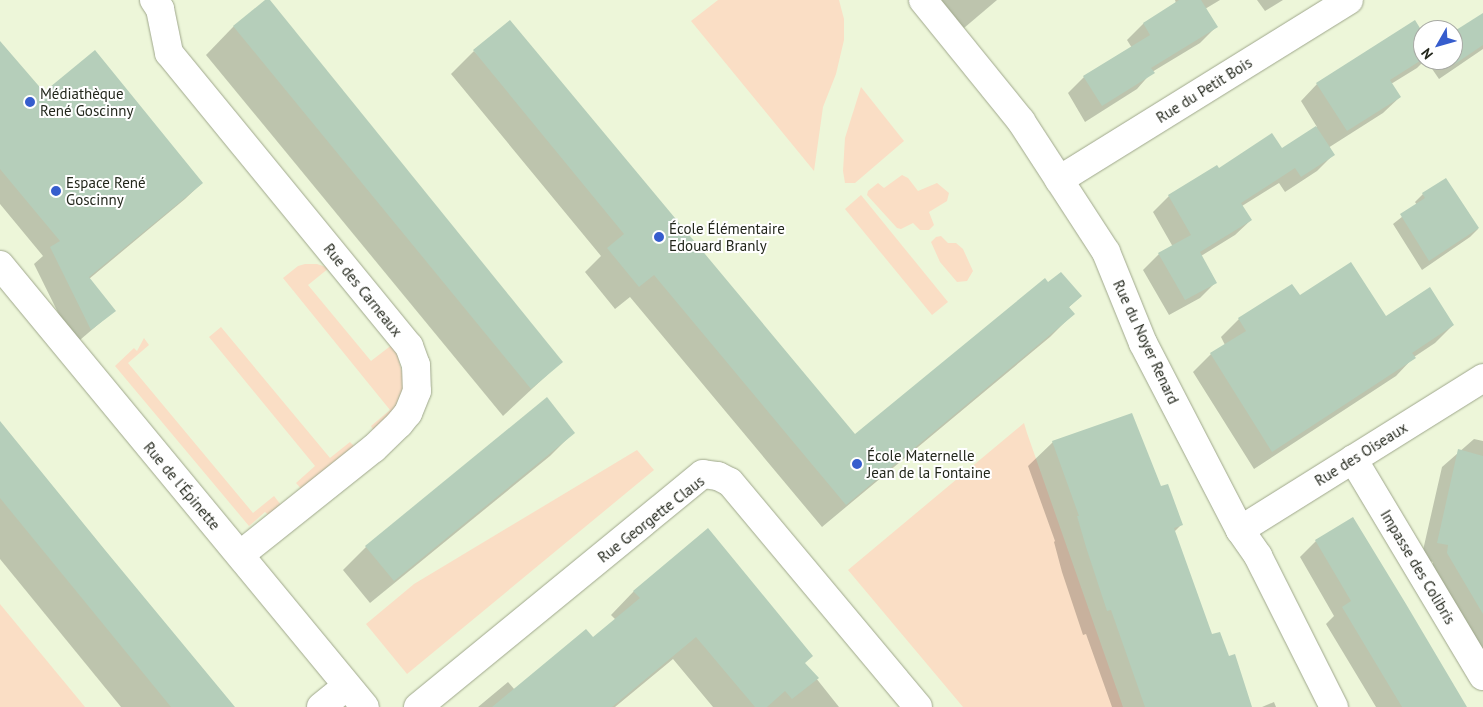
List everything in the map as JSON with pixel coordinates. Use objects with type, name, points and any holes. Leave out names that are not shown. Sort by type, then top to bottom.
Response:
[{"type":"street","name":"Rue des Carneaux","points":[[154,0],[160,9],[169,53],[410,346],[416,365],[417,391],[408,413],[400,424],[374,448],[240,555]]},
{"type":"street","name":"Rue du Noyer Renard","points":[[923,0],[1000,92],[1106,252],[1143,343],[1240,530],[1258,556],[1334,707]]},
{"type":"street","name":"Rue du Petit Bois","points":[[1059,180],[1348,0]]},
{"type":"street","name":"Rue de l'Épinette","points":[[0,265],[364,707]]},
{"type":"street","name":"Rue des Oiseaux","points":[[1240,530],[1483,378]]},
{"type":"street","name":"Impasse des Colibris","points":[[1353,459],[1483,676]]},
{"type":"street","name":"Rue Georgette Claus","points":[[418,707],[703,474],[718,476],[730,482],[918,707]]},
{"type":"street","points":[[321,707],[347,686]]},
{"type":"shaded area","points":[[718,0],[839,0],[844,19],[844,40],[836,74],[823,107],[814,171],[691,21]]},
{"type":"shaded area","points":[[861,87],[904,141],[855,183],[845,183],[843,171],[845,138]]},
{"type":"shaded area","points":[[902,175],[908,178],[918,191],[937,183],[949,193],[947,201],[929,212],[934,225],[929,230],[920,230],[913,223],[901,229],[897,228],[867,195],[868,191],[878,183],[884,188]]},
{"type":"shaded area","points":[[861,195],[948,302],[932,315],[845,209]]},
{"type":"shaded area","points":[[941,236],[948,243],[956,243],[963,249],[973,271],[967,281],[957,282],[940,262],[931,242],[936,237]]},
{"type":"shaded area","points":[[317,264],[329,268],[308,285],[371,361],[393,344],[398,356],[404,382],[402,399],[376,435],[371,426],[390,410],[283,278],[298,266]]},
{"type":"shaded area","points":[[221,327],[330,458],[350,442],[357,449],[305,493],[296,483],[315,466],[209,337]]},
{"type":"shaded area","points":[[144,338],[149,345],[128,363],[253,513],[274,496],[281,505],[270,516],[265,512],[249,526],[115,366],[134,348],[137,351]]},
{"type":"shaded area","points":[[1024,423],[1123,707],[963,707],[848,570]]},
{"type":"shaded area","points":[[637,450],[654,470],[407,674],[366,624],[414,584]]},
{"type":"shaded area","points":[[0,604],[85,707],[0,707]]},
{"type":"building","points":[[265,0],[270,0],[563,362],[531,389],[233,26]]},
{"type":"building","points":[[1179,0],[1201,0],[1218,27],[1151,68],[1155,73],[1102,106],[1083,76],[1150,35],[1143,23]]},
{"type":"building","points":[[1483,13],[1483,45],[1463,59],[1463,26]]},
{"type":"building","points":[[510,20],[855,434],[1045,278],[1048,282],[1061,272],[1082,296],[1069,307],[1075,314],[846,505],[654,275],[639,287],[607,248],[624,234],[473,50]]},
{"type":"building","points":[[1413,21],[1413,65],[1390,80],[1401,97],[1347,131],[1316,83]]},
{"type":"building","name":"Espace René Goscinny","points":[[0,41],[44,92],[95,50],[203,183],[89,277],[116,311],[91,330],[50,247],[60,241],[0,169]]},
{"type":"building","points":[[1316,126],[1335,155],[1301,177],[1295,168],[1241,203],[1252,220],[1200,252],[1217,283],[1185,300],[1158,253],[1191,235],[1168,195],[1217,165],[1219,168],[1272,133],[1282,148]]},
{"type":"building","points":[[1446,178],[1479,228],[1429,261],[1400,214],[1425,198],[1422,193]]},
{"type":"building","points":[[1351,262],[1386,316],[1430,287],[1454,325],[1412,353],[1416,358],[1272,452],[1210,353],[1246,331],[1238,318],[1292,284],[1300,295]]},
{"type":"building","points":[[547,397],[575,433],[394,581],[365,546]]},
{"type":"building","points":[[1132,413],[1161,486],[1168,484],[1183,525],[1174,528],[1212,634],[1220,632],[1229,656],[1235,654],[1252,707],[1145,707],[1111,610],[1107,611],[1086,547],[1077,516],[1079,516],[1052,441]]},
{"type":"building","points":[[0,421],[235,707],[171,707],[0,498]]},
{"type":"building","points":[[1458,449],[1483,456],[1483,614],[1447,553],[1448,545],[1437,543]]},
{"type":"building","points":[[1353,517],[1467,707],[1402,707],[1342,607],[1351,601],[1315,540]]},
{"type":"building","points":[[708,528],[813,656],[805,663],[819,678],[792,699],[785,691],[767,707],[755,707],[696,637],[612,707],[492,707],[586,629],[593,637],[640,598],[633,591]]},
{"type":"place","name":"Médiathèque René Goscinny","points":[[30,102]]},
{"type":"place","name":"Espace René Goscinny","points":[[56,191]]},
{"type":"place","name":"École Élémentaire Edouard Branly","points":[[659,237]]},
{"type":"place","name":"École Maternelle Jean de la Fontaine","points":[[857,464]]}]
